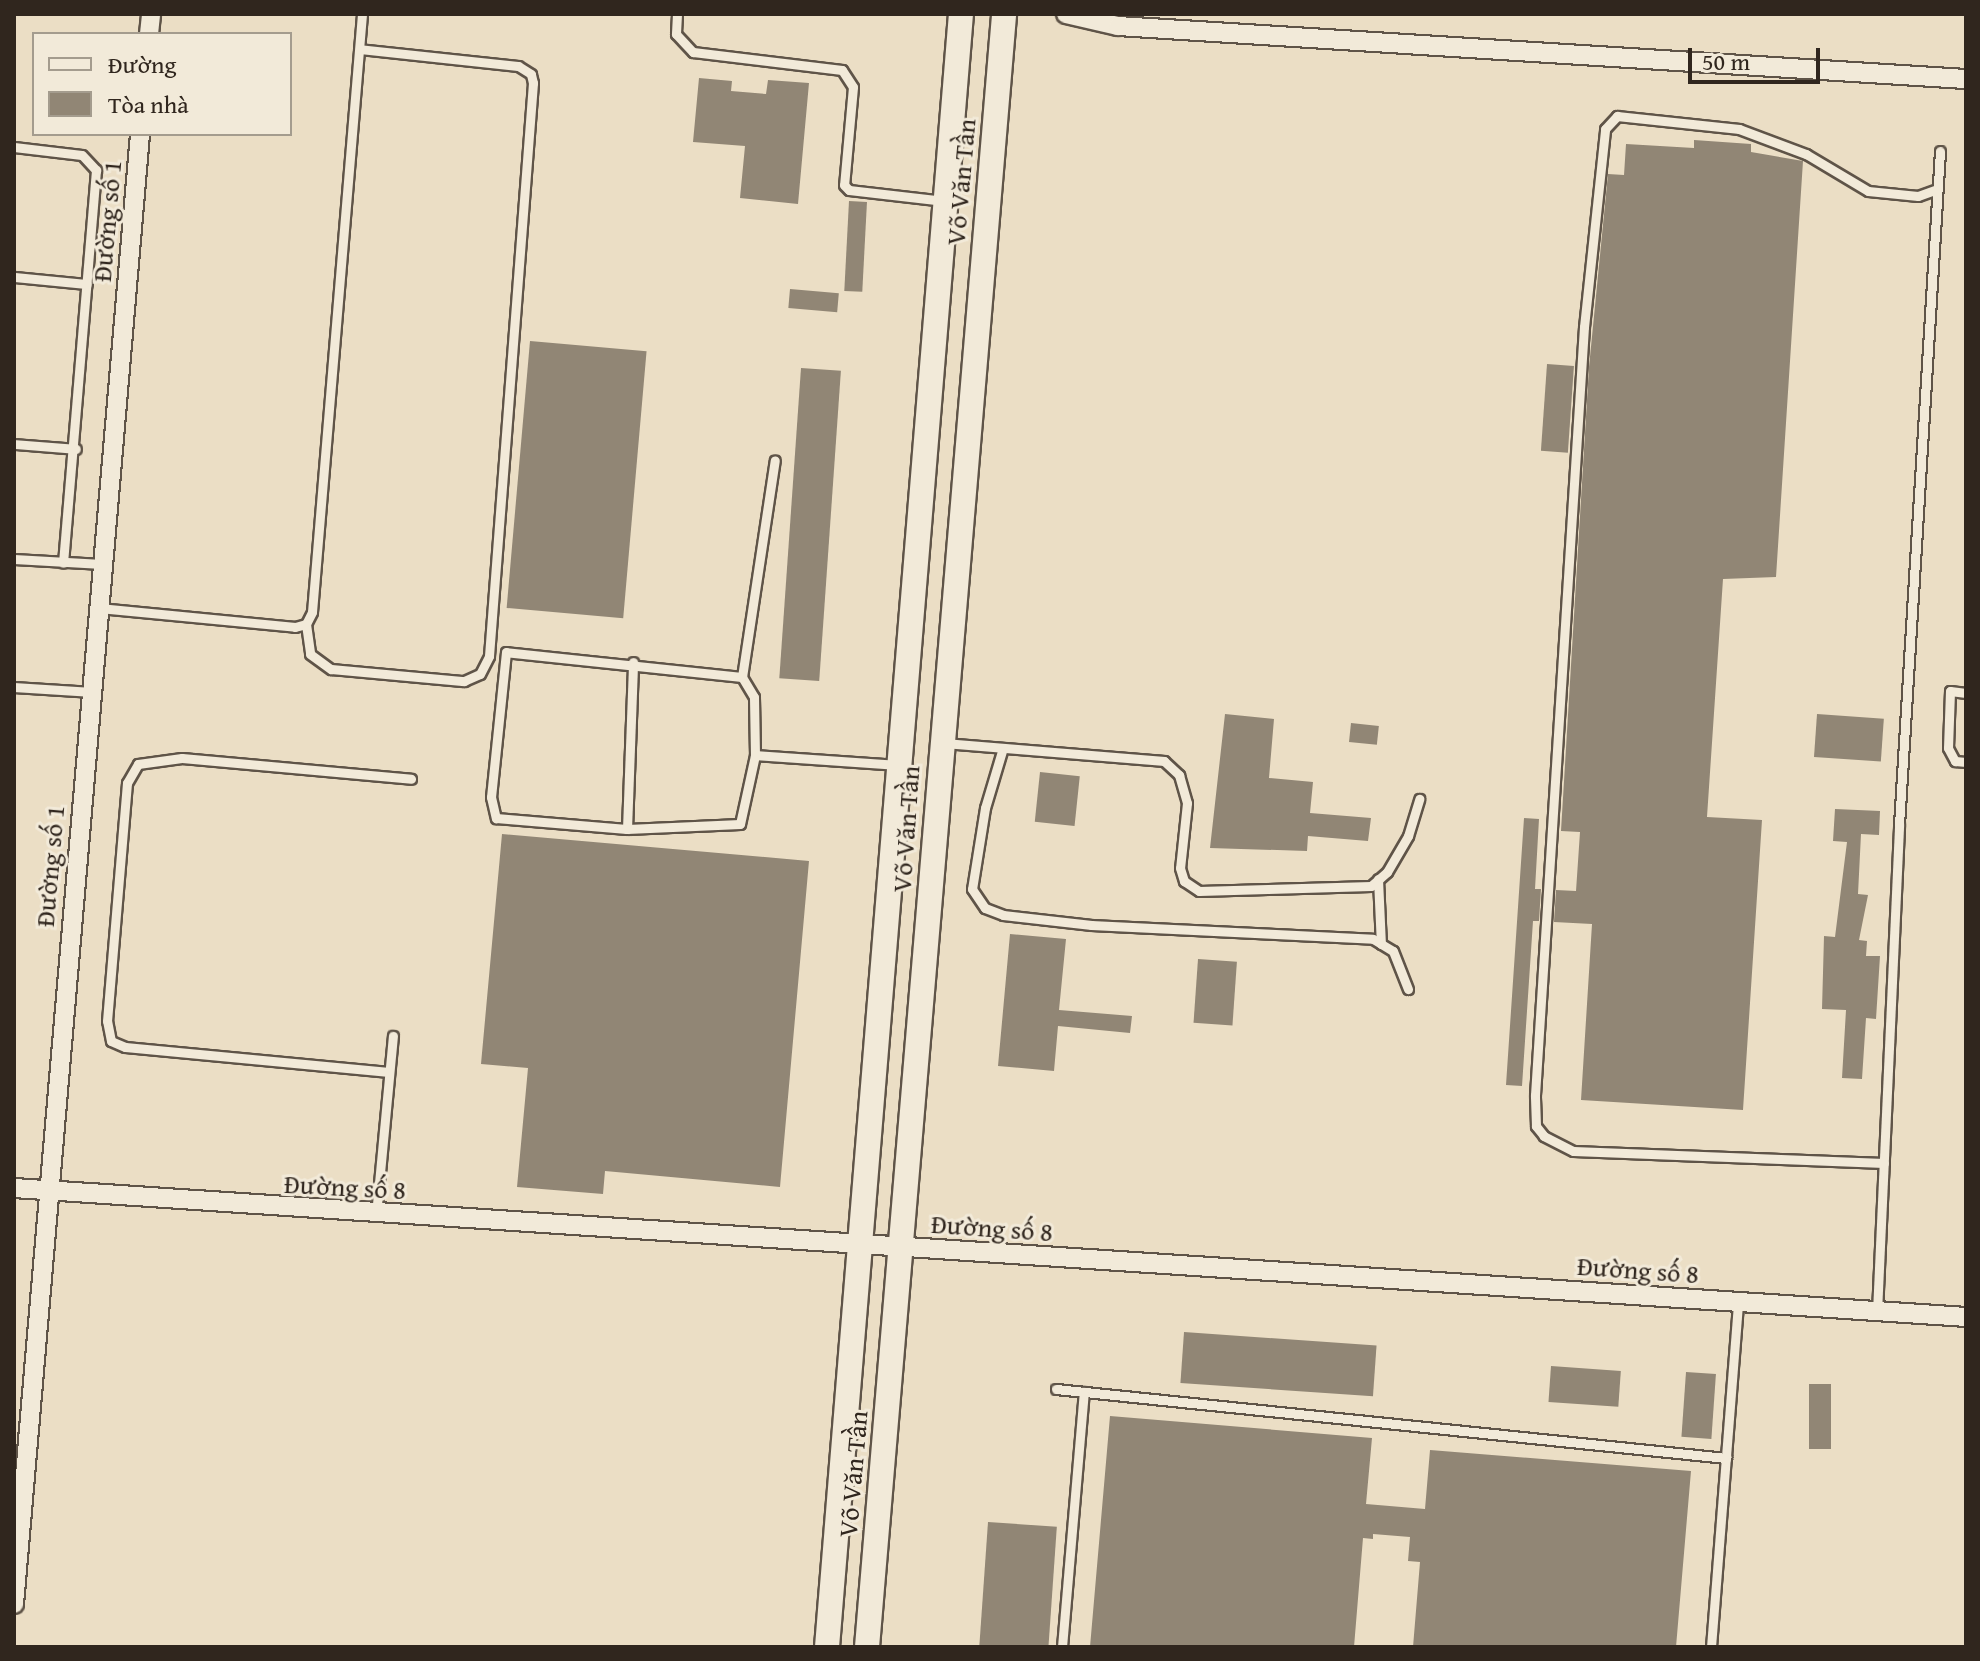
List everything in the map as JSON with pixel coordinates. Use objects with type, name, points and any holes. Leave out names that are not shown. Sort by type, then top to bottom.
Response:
[{"type":"street","name":"Võ Văn Tần","points":[[827,1647],[902,765],[961,14]]},
{"type":"street","name":"Võ Văn Tần","points":[[867,1647],[940,742],[1004,14]]},
{"type":"street","points":[[1066,14],[1118,26],[1966,79]]},
{"type":"street","name":"Đường số 1","points":[[14,1604],[19,1477],[48,1191],[140,136]]},
{"type":"street","name":"Đường số 8","points":[[14,1188],[376,1215],[1966,1317]]},
{"type":"lane","points":[[360,49],[518,66],[531,74],[533,83],[489,656],[480,674],[464,681],[331,669],[310,654],[306,624],[312,612],[362,14]]},
{"type":"lane","points":[[677,14],[676,34],[693,52],[842,70],[853,87],[844,185],[849,190],[948,202]]},
{"type":"lane","points":[[1884,1163],[1573,1151],[1544,1136],[1536,1126],[1535,1095],[1583,343],[1605,129],[1617,116],[1739,129],[1806,154],[1868,191],[1918,196],[1937,189]]},
{"type":"lane","points":[[14,147],[92,161],[96,180],[76,449],[63,563]]},
{"type":"lane","points":[[1877,1312],[1940,151]]},
{"type":"lane","points":[[14,277],[87,284]]},
{"type":"lane","points":[[14,444],[76,449]]},
{"type":"lane","points":[[742,677],[633,662],[506,652],[492,812],[505,823],[627,829],[740,824],[755,755],[754,697],[742,677],[775,460]]},
{"type":"lane","points":[[14,559],[102,564]]},
{"type":"lane","points":[[99,608],[306,624]]},
{"type":"lane","points":[[627,829],[633,662]]},
{"type":"lane","points":[[14,687],[92,692]]},
{"type":"lane","points":[[1966,693],[1950,691],[1948,748],[1955,761],[1966,762]]},
{"type":"lane","points":[[940,742],[1002,751],[1164,761],[1179,775],[1187,803],[1180,868],[1184,881],[1199,891],[1371,886],[1408,836],[1419,799]]},
{"type":"lane","points":[[1002,751],[985,808],[972,889],[985,908],[1003,915],[1091,925],[1224,929],[1373,939],[1393,951],[1408,989]]},
{"type":"lane","points":[[755,755],[902,765]]},
{"type":"lane","points":[[389,1072],[125,1047],[111,1041],[107,1021],[127,783],[138,764],[182,758],[411,779]]},
{"type":"lane","points":[[1378,879],[1381,944]]},
{"type":"lane","points":[[376,1215],[393,1036]]},
{"type":"lane","points":[[1711,1647],[1738,1302]]},
{"type":"lane","points":[[1056,1389],[1726,1458]]},
{"type":"lane","points":[[1062,1647],[1084,1392]]},
{"type":"building","points":[[699,78],[732,81],[731,91],[766,94],[768,80],[809,83],[798,204],[740,198],[745,146],[693,142]]},
{"type":"building","points":[[1694,140],[1751,144],[1751,152],[1803,161],[1776,577],[1723,579],[1707,817],[1762,820],[1743,1110],[1581,1100],[1592,924],[1554,922],[1556,890],[1576,891],[1580,832],[1561,831],[1589,367],[1608,174],[1624,175],[1626,144],[1694,148]]},
{"type":"building","points":[[849,201],[867,202],[862,292],[844,291]]},
{"type":"building","points":[[790,289],[839,293],[837,312],[788,308]]},
{"type":"building","points":[[530,341],[647,351],[623,618],[507,608]]},
{"type":"building","points":[[1547,364],[1574,366],[1568,453],[1541,451]]},
{"type":"building","points":[[801,368],[841,371],[819,681],[779,678]]},
{"type":"building","points":[[1225,714],[1274,719],[1269,778],[1313,782],[1310,813],[1371,818],[1368,841],[1308,836],[1307,851],[1210,848]]},
{"type":"building","points":[[1817,714],[1884,719],[1881,762],[1814,757]]},
{"type":"building","points":[[1351,723],[1379,726],[1377,745],[1349,742]]},
{"type":"building","points":[[1040,772],[1080,776],[1075,826],[1035,822]]},
{"type":"building","points":[[1835,809],[1880,811],[1879,835],[1861,834],[1858,894],[1868,895],[1859,940],[1867,941],[1866,956],[1880,956],[1876,1019],[1866,1018],[1862,1079],[1842,1078],[1846,1010],[1822,1009],[1824,936],[1835,937],[1847,842],[1833,841]]},
{"type":"building","points":[[1524,818],[1539,819],[1535,889],[1541,889],[1539,921],[1533,921],[1522,1086],[1506,1085]]},
{"type":"building","points":[[502,834],[809,861],[780,1187],[605,1171],[603,1194],[517,1187],[528,1068],[481,1064]]},
{"type":"building","points":[[1010,934],[1066,939],[1059,1010],[1132,1016],[1130,1033],[1058,1026],[1054,1071],[998,1066]]},
{"type":"building","points":[[1198,959],[1237,962],[1232,1026],[1194,1023]]},
{"type":"building","points":[[1184,1332],[1377,1345],[1373,1396],[1180,1383]]},
{"type":"building","points":[[1551,1366],[1621,1371],[1618,1407],[1548,1402]]},
{"type":"building","points":[[1686,1372],[1716,1374],[1711,1439],[1681,1437]]},
{"type":"building","points":[[1809,1384],[1831,1384],[1831,1449],[1809,1449]]},
{"type":"building","points":[[1110,1416],[1372,1438],[1366,1504],[1425,1509],[1430,1450],[1691,1471],[1676,1647],[1413,1647],[1420,1562],[1408,1561],[1410,1537],[1373,1534],[1373,1539],[1363,1538],[1354,1647],[1090,1647]]},
{"type":"building","points":[[988,1522],[1057,1527],[1048,1647],[979,1647]]}]
